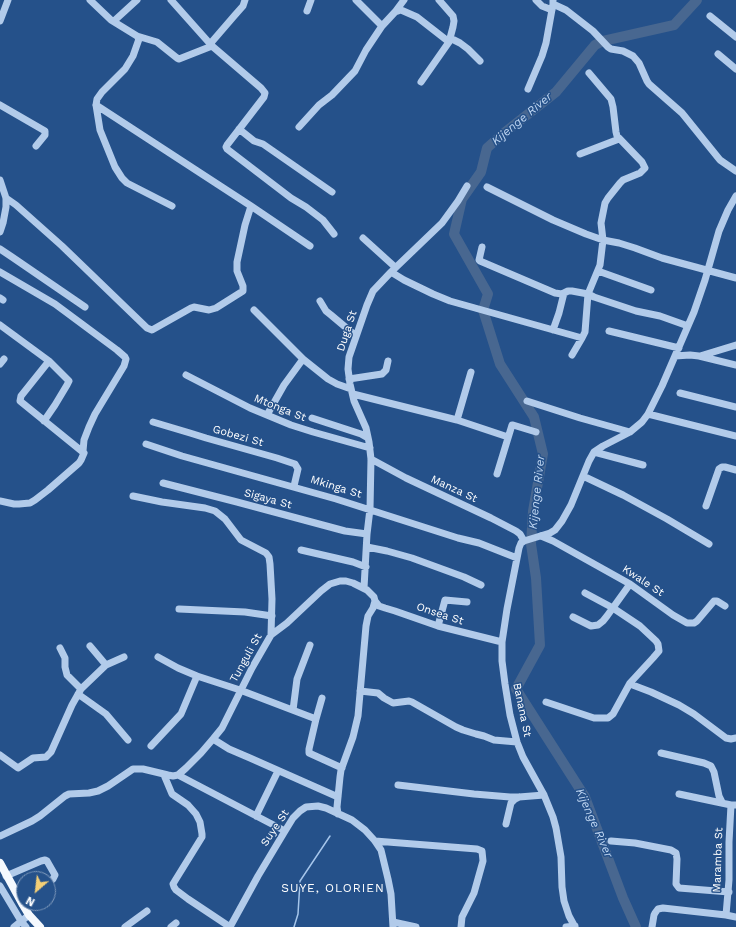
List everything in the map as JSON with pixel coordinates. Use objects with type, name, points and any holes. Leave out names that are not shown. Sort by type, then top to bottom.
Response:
[{"type":"main road","points":[[0,863],[16,892]]},
{"type":"main road","points":[[27,911],[40,927]]},
{"type":"street","points":[[0,21],[8,0]]},
{"type":"street","points":[[90,0],[114,21],[137,36],[157,42],[179,59],[211,45],[242,6],[245,0]]},
{"type":"street","points":[[114,21],[137,0]]},
{"type":"street","points":[[171,0],[211,45],[265,92],[264,97],[227,144],[226,147],[228,150],[291,198],[323,220],[334,234]]},
{"type":"street","points":[[307,11],[312,0]]},
{"type":"street","points":[[356,0],[382,26]]},
{"type":"street","points":[[299,127],[319,105],[332,95],[355,71],[366,50],[382,26],[404,0]]},
{"type":"street","points":[[421,82],[450,40],[454,18],[439,0]]},
{"type":"street","points":[[536,0],[542,6],[553,5],[566,10],[593,31],[610,49],[624,51],[633,56],[639,63],[649,84],[682,113],[720,160],[736,171]]},
{"type":"street","points":[[528,89],[546,43],[553,5]]},
{"type":"street","points":[[395,12],[404,11],[417,17],[450,40],[460,43],[480,61]]},
{"type":"street","points":[[710,16],[736,37]]},
{"type":"street","points":[[137,36],[139,41],[133,56],[124,69],[97,99],[96,105],[100,130],[115,167],[122,178],[127,183],[172,206]]},
{"type":"street","points":[[718,54],[736,69]]},
{"type":"street","points":[[572,355],[586,328],[588,294],[598,271],[601,259],[603,240],[601,223],[604,206],[608,198],[623,180],[640,173],[645,168],[642,162],[619,139],[616,132],[611,100],[589,73]]},
{"type":"street","points":[[0,105],[45,131],[45,135],[36,146]]},
{"type":"street","points":[[96,105],[310,246]]},
{"type":"street","points":[[239,129],[254,141],[263,144],[332,192]]},
{"type":"street","points":[[580,154],[619,139]]},
{"type":"street","points":[[0,180],[6,198],[6,208],[0,232]]},
{"type":"street","name":"Duga St","points":[[364,588],[370,509],[371,459],[366,428],[354,401],[349,379],[349,356],[370,296],[376,287],[442,223],[467,186]]},
{"type":"street","points":[[487,187],[553,220],[586,234],[603,240],[619,243],[662,258],[736,278]]},
{"type":"street","points":[[526,541],[555,530],[571,505],[594,452],[630,432],[642,422],[648,414],[662,386],[698,303],[721,225],[736,196]]},
{"type":"street","points":[[6,198],[62,246],[147,328],[152,330],[191,308],[209,310],[216,308],[243,291],[243,286],[237,271],[237,262],[245,225],[251,206]]},
{"type":"street","points":[[364,238],[404,280],[433,294],[450,301],[582,338]]},
{"type":"street","points":[[482,247],[479,260],[482,262],[556,293],[559,294],[572,291],[588,294],[636,311],[660,316],[688,326]]},
{"type":"street","points":[[0,249],[85,307]]},
{"type":"street","points":[[598,271],[651,290]]},
{"type":"street","points":[[0,272],[55,304],[117,350],[126,359],[124,366],[95,414],[89,427],[83,444],[84,453],[79,463],[30,503],[14,504],[3,502],[0,494]]},
{"type":"street","points":[[553,330],[564,292]]},
{"type":"street","points":[[320,301],[326,311],[356,336]]},
{"type":"street","points":[[254,310],[303,359],[328,379],[352,392],[457,420],[508,437]]},
{"type":"street","points":[[0,325],[49,361],[69,381],[44,421]]},
{"type":"street","points":[[609,331],[679,348]]},
{"type":"street","points":[[699,356],[736,345]]},
{"type":"street","points":[[675,356],[699,356],[736,365]]},
{"type":"street","points":[[267,415],[284,385],[303,359]]},
{"type":"street","points":[[49,361],[21,396],[20,400],[84,453]]},
{"type":"street","points":[[349,379],[382,374],[386,370],[388,361]]},
{"type":"street","points":[[457,420],[471,372]]},
{"type":"street","name":"Mtonga St","points":[[186,375],[250,408],[267,415],[313,432],[370,448]]},
{"type":"street","points":[[680,393],[736,407]]},
{"type":"street","points":[[527,400],[580,418],[630,432]]},
{"type":"street","points":[[648,414],[736,436]]},
{"type":"street","points":[[312,418],[361,434],[368,438]]},
{"type":"street","name":"Gobezi St","points":[[153,422],[295,464],[298,469],[294,486]]},
{"type":"street","points":[[497,474],[512,425],[513,424],[536,432]]},
{"type":"street","name":"Mkinga St","points":[[146,444],[182,456],[294,486],[370,509],[458,538],[479,543],[517,558]]},
{"type":"street","points":[[594,452],[643,465]]},
{"type":"street","name":"Manza St","points":[[371,459],[406,478],[516,531],[526,541]]},
{"type":"street","points":[[706,506],[719,468],[724,467],[736,470]]},
{"type":"street","points":[[583,476],[623,495],[709,544]]},
{"type":"street","name":"Sigaya St","points":[[163,483],[345,531],[367,534]]},
{"type":"street","points":[[133,496],[215,511],[225,518],[241,540],[266,553],[269,557],[270,564],[272,635]]},
{"type":"street","name":"Kwale St","points":[[538,537],[553,541],[630,584],[673,615],[687,623],[694,623],[697,621],[714,601],[717,601],[725,606]]},
{"type":"street","name":"Banana St","points":[[526,541],[521,543],[517,558],[502,642],[502,661],[510,715],[516,742],[554,817],[561,857],[564,901],[569,916],[575,927]]},
{"type":"street","points":[[367,547],[412,558],[464,577],[481,585]]},
{"type":"street","points":[[302,550],[353,562],[366,567]]},
{"type":"street","name":"Tunguli St","points":[[178,774],[186,768],[213,739],[224,724],[257,658],[272,635],[321,591],[335,582],[346,581],[364,588],[374,597],[375,601]]},
{"type":"street","points":[[573,617],[586,625],[591,626],[603,621],[630,584]]},
{"type":"street","points":[[546,702],[594,718],[608,718],[630,684],[659,651],[658,644],[654,638],[640,626],[613,608],[585,593]]},
{"type":"street","points":[[438,626],[445,600],[467,602]]},
{"type":"street","points":[[338,814],[340,777],[358,716],[366,626],[368,616],[375,601]]},
{"type":"street","name":"Onsea St","points":[[375,601],[379,606],[438,626],[502,642]]},
{"type":"street","points":[[179,609],[245,612],[272,616]]},
{"type":"street","points":[[293,710],[297,679],[310,645]]},
{"type":"street","points":[[90,646],[106,665]]},
{"type":"street","points":[[60,648],[65,658],[67,675],[79,691],[106,714],[128,740]]},
{"type":"street","points":[[0,755],[18,768],[33,758],[46,757],[51,752],[79,691],[106,665],[124,657]]},
{"type":"street","points":[[158,658],[197,676],[240,690],[316,719]]},
{"type":"street","points":[[151,746],[183,711],[197,676]]},
{"type":"street","points":[[630,684],[679,705],[694,714],[726,738],[736,738]]},
{"type":"street","points":[[360,691],[378,693],[393,703],[409,701],[456,727],[494,740],[516,742]]},
{"type":"street","points":[[322,698],[309,753],[342,768]]},
{"type":"street","points":[[213,739],[229,749],[338,797]]},
{"type":"street","points":[[661,753],[704,762],[711,766],[722,802]]},
{"type":"street","points":[[0,836],[40,816],[65,796],[69,794],[98,791],[133,769],[143,769],[173,776],[178,774],[285,831]]},
{"type":"street","points":[[256,816],[278,771]]},
{"type":"street","points":[[164,775],[172,794],[188,805],[196,814],[200,822],[202,834],[202,837],[173,884],[174,887],[188,899],[230,927]]},
{"type":"street","points":[[398,785],[474,794],[519,797],[544,795]]},
{"type":"street","points":[[679,794],[734,805]]},
{"type":"street","points":[[506,824],[511,802],[519,797]]},
{"type":"street","name":"Maramba St","points":[[726,915],[729,892],[733,880],[729,842],[734,805]]},
{"type":"street","name":"Suye St","points":[[230,927],[285,831],[300,811],[306,807],[318,806],[352,820],[365,830],[381,850],[391,894],[393,925]]},
{"type":"street","points":[[375,841],[477,849],[482,852],[483,861],[474,893],[462,917],[461,927]]},
{"type":"street","points":[[611,841],[635,843],[671,850],[676,853],[676,884],[679,888],[729,892]]},
{"type":"street","points":[[18,871],[45,860],[53,871]]},
{"type":"street","points":[[6,876],[16,872]]},
{"type":"street","points":[[0,886],[23,924]]},
{"type":"street","points":[[652,927],[655,913],[658,909],[663,908],[736,917]]},
{"type":"street","points":[[125,927],[147,911]]},
{"type":"street","points":[[14,927],[23,924],[29,915]]},
{"type":"street","points":[[393,925],[416,927]]},
{"type":"street","points":[[566,927],[575,927]]},
{"type":"waterway","name":"Kijenge River","points":[[636,927],[623,898],[585,797],[516,689],[540,645],[536,578],[531,544],[533,511],[543,454],[534,417],[500,364],[483,310],[488,294],[454,234],[462,199],[481,172],[487,148],[556,92],[595,45],[603,41],[674,25],[697,0]]},
{"type":"waterway","points":[[294,927],[298,914],[300,881],[330,836]]},
{"type":"district","name":"SUYE, OLORIEN","points":[[333,888]]}]
